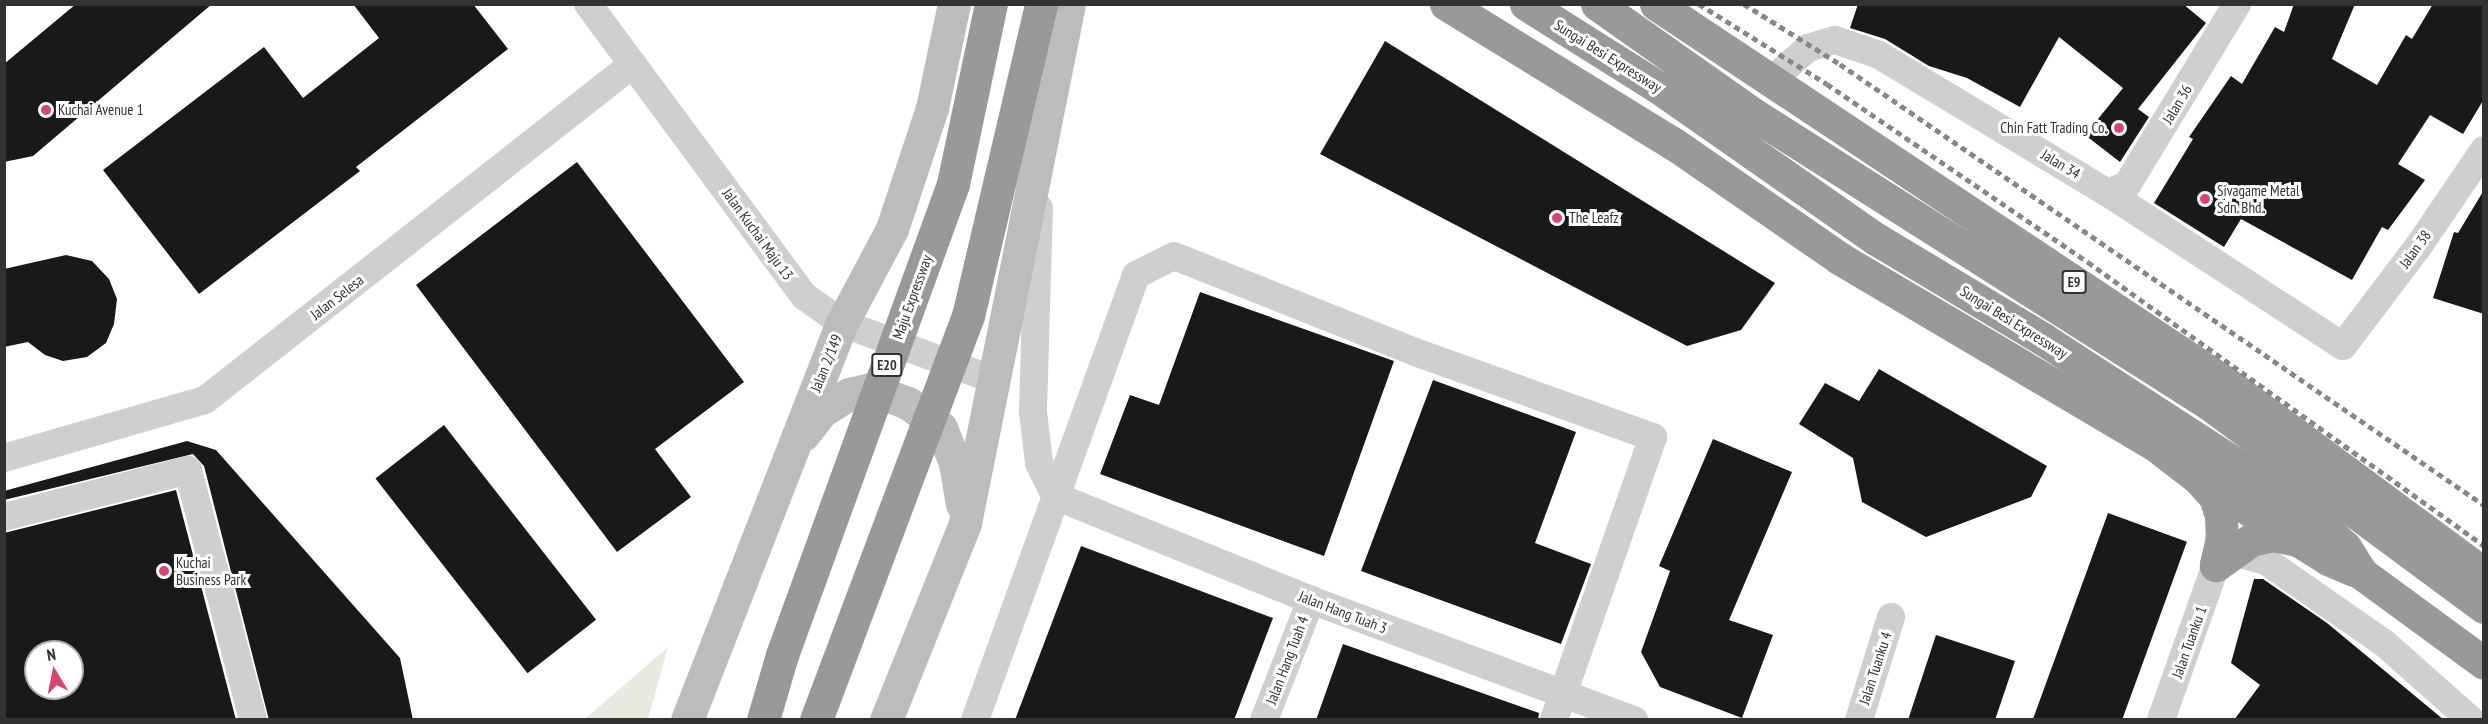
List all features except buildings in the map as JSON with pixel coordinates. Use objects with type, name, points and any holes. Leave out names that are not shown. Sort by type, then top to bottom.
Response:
[{"type":"highway","name":"Maju Expressway","points":[[763,720],[782,655],[953,184],[991,4]]},
{"type":"highway","points":[[816,720],[968,316],[1041,4]]},
{"type":"highway","points":[[1446,4],[1674,144],[1839,258],[2154,444],[2198,478],[2328,559],[2361,573]]},
{"type":"highway","name":"Sungai Besi Expressway","points":[[1526,4],[1658,87],[1876,239],[2043,339],[2243,470],[2321,525],[2345,547],[2361,573],[2484,663]]},
{"type":"highway","points":[[1597,4],[1756,116],[2208,403],[2484,608]]},
{"type":"highway","name":"E9","points":[[1656,4],[2226,383],[2484,574]]},
{"type":"highway","points":[[1674,144],[1876,239]]},
{"type":"highway","points":[[2198,478],[2215,497],[2221,515],[2224,558],[2272,535],[2298,540]]},
{"type":"main road","name":"Jalan 2/149","points":[[687,720],[842,323],[892,229],[932,108],[954,4]]},
{"type":"main road","points":[[886,720],[965,523],[1069,4]]},
{"type":"main road","points":[[792,448],[822,411],[849,394],[871,390],[908,403],[940,428],[956,463],[965,523]]},
{"type":"street","name":"Jalan Kuchai Maju 13","points":[[588,4],[804,296],[842,323],[994,380]]},
{"type":"street","name":"Jalan 36","points":[[2108,193],[2127,185],[2237,4]]},
{"type":"street","name":"Jalan 34","points":[[1772,80],[1808,48],[1835,40],[1879,55],[2108,193],[2343,346]]},
{"type":"street","name":"Jalan Selesa","points":[[4,458],[205,400],[633,64]]},
{"type":"street","points":[[1045,116],[1033,412],[1039,463],[1055,496]]},
{"type":"street","name":"Jalan 38","points":[[2343,346],[2418,247],[2484,150]]},
{"type":"street","points":[[975,720],[1136,275],[1174,256],[1415,352],[1653,437],[1558,708]]},
{"type":"street","points":[[4,517],[188,470],[253,720]]},
{"type":"street","name":"Jalan Hang Tuah 3","points":[[1055,496],[1311,600],[1558,708],[1634,720]]},
{"type":"street","points":[[2224,558],[2266,561],[2374,636],[2471,720]]},
{"type":"street","name":"Jalan Tuanku 1","points":[[2161,720],[2224,558]]},
{"type":"street","name":"Jalan Hang Tuah 4","points":[[1264,720],[1311,600]]},
{"type":"street","name":"Jalan Tuanku 4","points":[[1859,720],[1891,617]]},
{"type":"shaded area","points":[[668,647],[648,719],[585,719]]},
{"type":"railway","points":[[1699,4],[1827,84],[2088,262],[2484,546]]},
{"type":"railway","points":[[1744,4],[1840,64],[2484,505]]},
{"type":"place","name":"Kuchai Avenue 1","points":[[46,110]]},
{"type":"place","name":"Chin Fatt Trading Co.","points":[[2119,128]]},
{"type":"place","name":"Sivagame Metal Sdn. Bhd.","points":[[2205,199]]},
{"type":"place","name":"The Leafz","points":[[1557,218]]},
{"type":"place","name":"Kuchai Business Park","points":[[164,571]]}]
